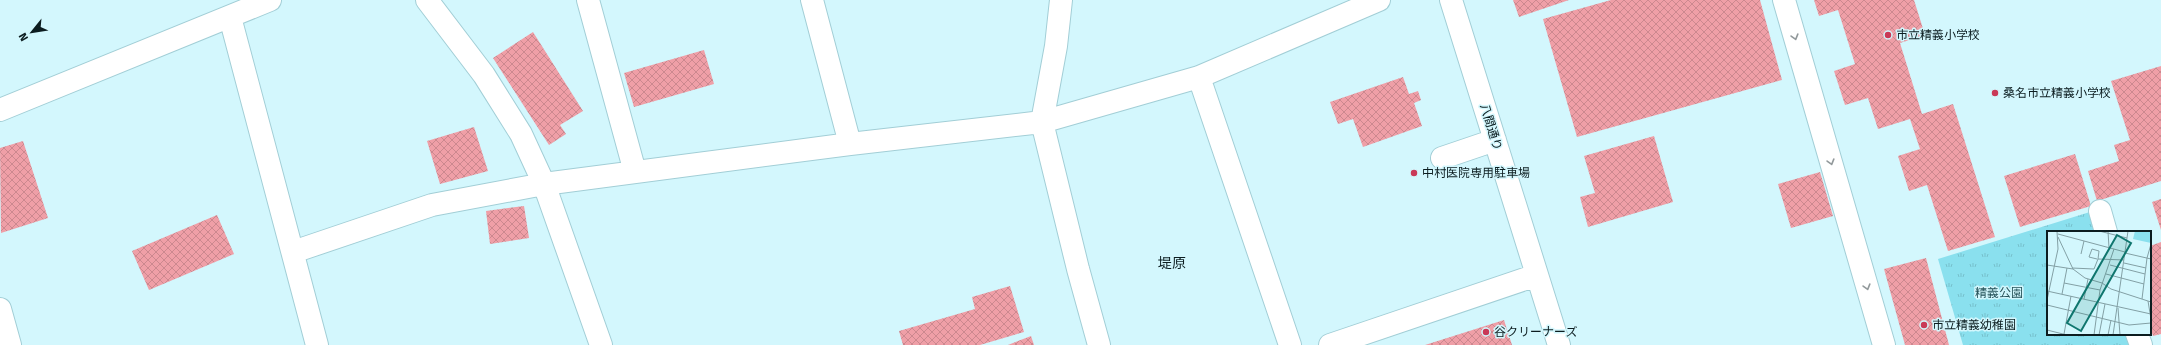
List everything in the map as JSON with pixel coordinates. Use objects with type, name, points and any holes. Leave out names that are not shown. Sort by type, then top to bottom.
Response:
[{"type":"street","points":[[0,110],[235,10],[270,0]]},
{"type":"street","points":[[427,0],[484,75],[517,127],[544,184],[601,345]]},
{"type":"street","points":[[588,0],[635,172]]},
{"type":"street","points":[[812,0],[850,144]]},
{"type":"street","points":[[1061,0],[1056,46],[1042,122],[1078,269],[1099,345]]},
{"type":"street","points":[[294,252],[432,205],[544,184],[850,144],[1042,122],[1198,77],[1379,0]]},
{"type":"street","name":"八間通り","points":[[1452,0],[1559,345]]},
{"type":"street","points":[[1784,0],[1884,345]]},
{"type":"street","points":[[235,10],[318,345]]},
{"type":"street","points":[[1198,77],[1290,345]]},
{"type":"street","points":[[1442,158],[1495,140]]},
{"type":"street","points":[[2100,211],[2106,231]]},
{"type":"street","points":[[1330,345],[1537,275]]},
{"type":"street","points":[[0,310],[10,345]]},
{"type":"street","points":[[2137,335],[2141,345]]},
{"type":"green space","name":"精義公園","points":[[2093,211],[2099,231],[2047,231],[2047,335],[2130,335],[2133,345],[1963,345],[1938,259]]},
{"type":"building","points":[[1513,0],[1569,0],[1519,17]]},
{"type":"building","points":[[1611,0],[1760,0],[1782,80],[1577,137],[1543,19]]},
{"type":"building","points":[[1814,0],[1914,0],[1925,35],[1900,43],[1922,114],[1953,104],[1995,237],[1948,251],[1927,185],[1909,191],[1898,156],[1920,149],[1910,119],[1878,129],[1868,98],[1845,105],[1834,71],[1855,64],[1838,10],[1819,16]]},
{"type":"building","points":[[533,32],[583,111],[560,125],[566,134],[549,145],[493,58]]},
{"type":"building","points":[[704,50],[714,84],[634,107],[624,73]]},
{"type":"building","points":[[2161,66],[2161,181],[2097,201],[2088,171],[2119,161],[2114,145],[2130,140],[2111,81]]},
{"type":"building","points":[[1403,77],[1409,94],[1418,91],[1421,100],[1414,103],[1422,126],[1363,147],[1353,119],[1338,124],[1330,102]]},
{"type":"building","points":[[474,127],[488,171],[440,184],[427,141]]},
{"type":"building","points":[[1654,136],[1673,202],[1588,227],[1580,197],[1595,193],[1584,156]]},
{"type":"building","points":[[23,141],[48,218],[1,233],[0,148]]},
{"type":"building","points":[[2075,154],[2091,206],[2020,227],[2004,176]]},
{"type":"building","points":[[1820,172],[1833,216],[1791,228],[1778,184]]},
{"type":"building","points":[[2161,199],[2161,230],[2152,202]]},
{"type":"building","points":[[524,206],[529,238],[490,244],[486,211]]},
{"type":"building","points":[[217,215],[234,254],[149,290],[132,251]]},
{"type":"building","points":[[2161,242],[2161,334],[2153,336],[2151,330],[2151,246]]},
{"type":"building","points":[[1926,258],[1949,345],[1905,345],[1884,269]]},
{"type":"building","points":[[1010,286],[1024,332],[980,345],[903,345],[899,331],[975,309],[972,297]]},
{"type":"building","name":"谷クリーナーズ","points":[[1504,320],[1512,345],[1425,345]]},
{"type":"building","points":[[1031,336],[1034,345],[1008,345]]},
{"type":"place","name":"市立精義小学校","points":[[1888,35]]},
{"type":"place","name":"桑名市立精義小学校","points":[[1995,93]]},
{"type":"place","name":"中村医院専用駐車場","points":[[1414,173]]},
{"type":"place","name":"市立精義幼稚園","points":[[1924,325]]},
{"type":"place","name":"谷クリーナーズ","points":[[1486,332]]},
{"type":"district","name":"堤原","points":[[1172,263]]}]
